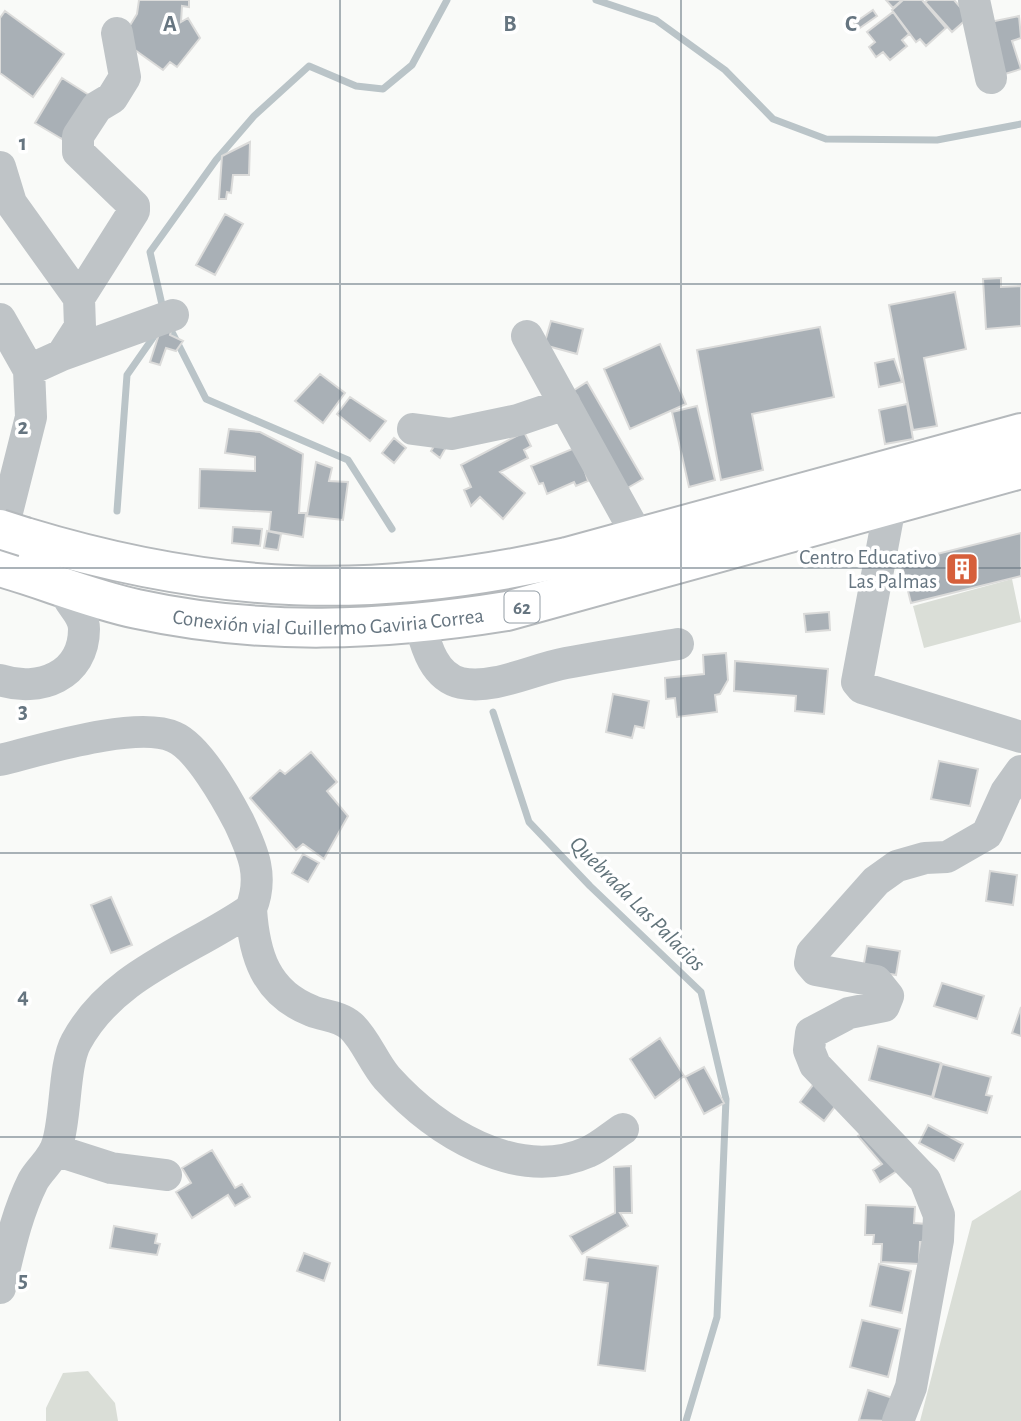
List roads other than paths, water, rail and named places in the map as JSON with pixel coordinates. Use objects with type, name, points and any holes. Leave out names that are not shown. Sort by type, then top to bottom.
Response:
[{"type":"highway","name":"Conexión vial Guillermo Gaviria Correa","points":[[8,549],[91,557],[158,572],[226,582],[295,587],[363,587],[432,582],[500,572],[1021,433]]},
{"type":"highway","name":"Conexión vial Guillermo Gaviria Correa","points":[[8,549],[65,589],[137,609],[285,629],[359,629],[420,624],[519,608],[1021,469]]},
{"type":"street","points":[[974,0],[990,78]]},
{"type":"street","points":[[79,298],[134,211],[134,206],[78,152],[76,146],[78,136],[97,107],[112,98],[125,77],[117,33]]},
{"type":"street","points":[[0,167],[11,203],[79,298],[80,327],[62,355]]},
{"type":"street","points":[[0,319],[29,370],[31,417],[8,549]]},
{"type":"street","points":[[29,370],[161,319]]},
{"type":"street","points":[[527,336],[638,537]]},
{"type":"street","points":[[413,429],[452,434],[518,420],[565,404]]},
{"type":"street","points":[[890,506],[857,682],[862,688],[1021,737]]},
{"type":"street","points":[[0,680],[14,685],[48,684],[69,668],[81,643],[84,628],[81,614],[67,597],[65,589]]},
{"type":"street","points":[[420,624],[429,655],[440,670],[459,683],[489,683],[565,663],[678,644]]},
{"type":"street","points":[[0,760],[137,731],[175,737],[206,766],[231,806],[251,848],[259,872],[257,894],[251,908],[262,971],[296,1003],[352,1026],[387,1077],[454,1136],[480,1149],[529,1160],[564,1160],[589,1152],[623,1129]]},
{"type":"street","points":[[898,1421],[911,1387],[938,1240],[939,1215],[925,1180],[815,1065],[808,1050],[811,1033],[818,1028],[849,1013],[884,1006],[888,996],[876,981],[817,970],[810,963],[812,953],[876,881],[897,866],[925,858],[947,857],[987,834],[1006,792],[1021,771]]},
{"type":"street","points":[[0,1287],[15,1223],[35,1178],[51,1160],[55,1150],[75,1044],[106,1002],[138,975],[251,908]]},
{"type":"street","points":[[55,1150],[111,1168],[166,1175]]},
{"type":"waterway","points":[[163,309],[150,252],[216,160],[254,116],[309,66],[356,86],[383,89],[412,65],[447,0]]},
{"type":"waterway","points":[[596,0],[656,20],[725,70],[773,119],[826,139],[937,140],[1021,124]]},
{"type":"waterway","name":"Quebrada Las Palacios","points":[[169,326],[206,399],[348,460],[392,529]]},
{"type":"waterway","points":[[117,511],[127,375],[157,332]]},
{"type":"waterway","name":"Quebrada Las Palacios","points":[[493,712],[529,822],[590,886],[701,992],[726,1099],[717,1317],[686,1421]]},
{"type":"place","name":"Centro Educativo Las Palmas","points":[[962,569]]}]
